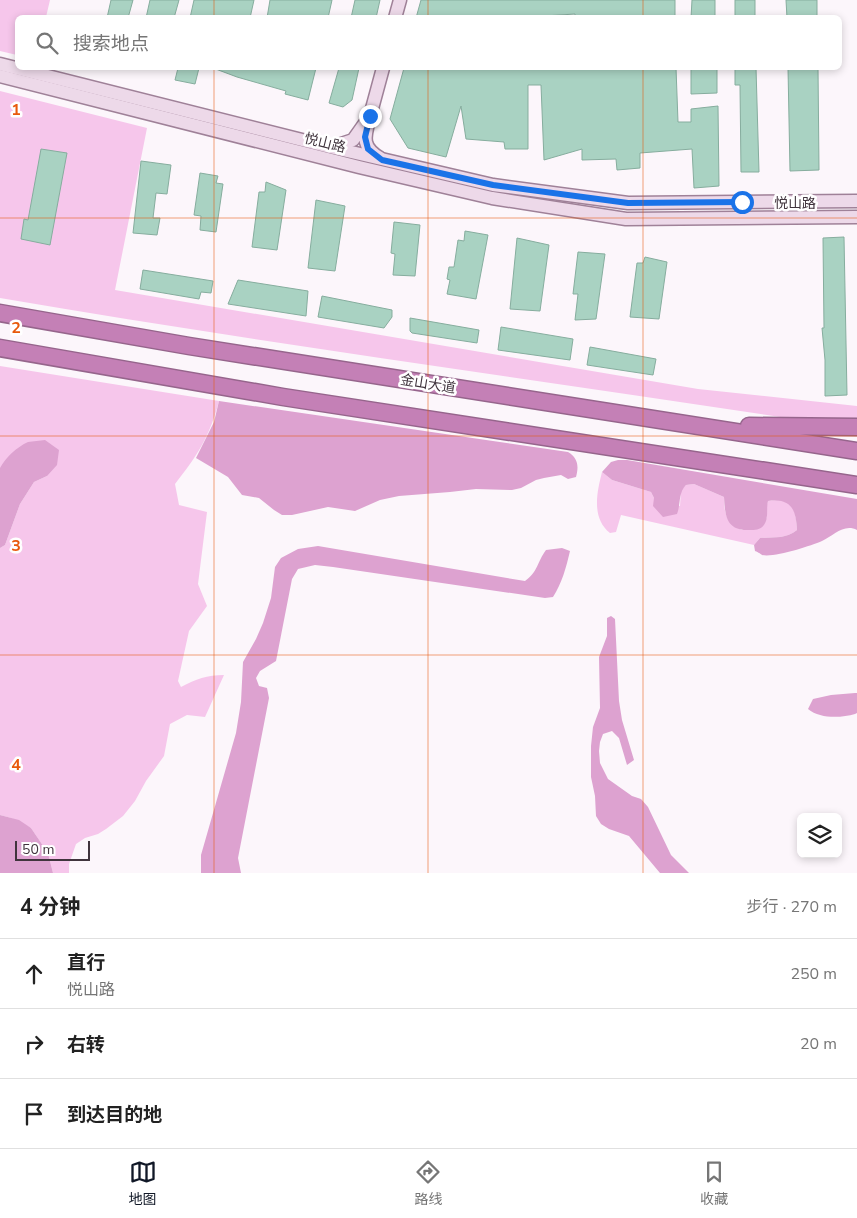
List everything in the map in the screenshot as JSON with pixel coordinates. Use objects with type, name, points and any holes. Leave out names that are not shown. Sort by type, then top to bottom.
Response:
[{"type":"highway","name":"金山大道","points":[[0,313],[189,346],[857,451]]},
{"type":"highway","points":[[0,348],[283,397],[857,485]]},
{"type":"highway","points":[[697,426],[857,427]]},
{"type":"main road","points":[[397,15],[400,0]]},
{"type":"main road","name":"悦山路","points":[[0,64],[15,68]]},
{"type":"main road","name":"悦山路","points":[[24,70],[382,160],[493,185],[628,203],[857,200]]},
{"type":"main road","points":[[382,70],[365,137],[366,144],[373,154],[382,160]]},
{"type":"main road","name":"悦山路","points":[[0,76],[359,167],[492,198],[626,219],[857,217]]},
{"type":"main road","points":[[330,147],[353,140],[370,116]]},
{"type":"shaded area","points":[[0,0],[50,0],[46,15],[15,15],[15,55],[0,51]]},
{"type":"shaded area","points":[[0,91],[147,128],[115,290],[698,389],[857,406],[857,429],[214,333],[0,298]]},
{"type":"shaded area","points":[[0,366],[219,401],[202,445],[175,484],[179,505],[207,512],[198,584],[207,606],[189,631],[178,681],[181,687],[202,678],[224,675],[205,717],[187,715],[170,724],[164,756],[123,816],[98,834],[85,838],[76,844],[69,864],[69,873],[53,873],[48,853],[31,828],[0,815],[0,548],[5,545],[20,504],[34,482],[47,476],[0,468]]},
{"type":"shaded area","points":[[219,401],[568,452],[576,460],[577,473],[576,477],[568,479],[561,475],[544,478],[512,490],[476,489],[399,496],[380,500],[355,511],[328,507],[292,515],[282,515],[259,498],[242,495],[228,477],[196,458],[214,422]]},
{"type":"shaded area","points":[[45,440],[59,450],[57,465],[47,476],[34,482],[20,504],[5,545],[0,548],[0,468],[9,456],[28,442]]},
{"type":"shaded area","points":[[618,460],[857,499],[857,530],[852,528],[843,529],[822,541],[801,548],[775,555],[762,555],[755,551],[754,545],[760,538],[784,536],[797,530],[795,516],[791,506],[787,503],[768,501],[764,525],[757,529],[741,530],[731,525],[728,521],[724,497],[694,484],[686,485],[683,488],[677,514],[663,517],[653,506],[654,498],[651,492],[612,480],[602,472],[611,462]]},
{"type":"shaded area","points":[[602,472],[612,480],[651,492],[654,498],[680,506],[681,490],[686,485],[694,484],[724,497],[729,521],[742,530],[767,518],[766,508],[768,501],[783,501],[794,510],[797,530],[784,536],[760,538],[754,545],[621,515],[616,532],[610,533],[600,520],[598,512],[597,496]]},
{"type":"shaded area","points":[[318,546],[525,581],[535,570],[546,550],[562,548],[570,551],[556,592],[553,597],[545,598],[333,567],[315,565],[298,569],[292,579],[276,661],[260,671],[256,678],[259,686],[267,688],[269,698],[238,858],[241,873],[201,873],[201,855],[236,733],[241,702],[243,662],[263,623],[271,598],[275,567],[281,558],[298,549]]},
{"type":"shaded area","points":[[611,616],[615,619],[619,701],[622,720],[634,760],[627,765],[619,738],[612,731],[603,734],[600,742],[600,763],[608,779],[632,796],[641,799],[648,807],[671,855],[689,873],[660,873],[629,836],[609,829],[601,824],[596,816],[595,796],[591,777],[591,746],[593,727],[600,708],[599,657],[607,636],[607,618]]},
{"type":"shaded area","points":[[857,693],[857,713],[855,714],[831,717],[818,715],[808,709],[813,699],[831,695]]},
{"type":"shaded area","points":[[0,815],[19,820],[31,828],[48,853],[53,873],[0,873]]},
{"type":"building","points":[[111,0],[133,0],[129,15],[108,15]]},
{"type":"building","points":[[150,0],[179,0],[175,15],[147,15]]},
{"type":"building","points":[[194,0],[254,0],[251,15],[191,15]]},
{"type":"building","points":[[270,0],[332,0],[329,15],[268,15]]},
{"type":"building","points":[[355,0],[380,0],[377,15],[352,15]]},
{"type":"building","points":[[421,0],[675,0],[675,15],[417,15]]},
{"type":"building","points":[[692,0],[715,0],[715,15],[691,15]]},
{"type":"building","points":[[735,0],[755,0],[755,15],[735,15]]},
{"type":"building","points":[[786,0],[817,0],[817,15],[787,15]]},
{"type":"building","points":[[178,70],[198,70],[195,84],[175,80]]},
{"type":"building","points":[[218,70],[316,70],[308,100],[285,94],[286,91]]},
{"type":"building","points":[[338,70],[359,70],[352,100],[343,107],[329,103]]},
{"type":"building","points":[[403,70],[676,70],[678,122],[691,122],[691,109],[718,106],[719,186],[694,188],[692,149],[640,153],[640,168],[617,170],[616,159],[582,160],[582,149],[544,160],[541,85],[528,85],[528,149],[505,149],[504,142],[466,139],[461,106],[446,157],[408,148],[390,119]]},
{"type":"building","points":[[691,70],[717,70],[717,93],[691,94]]},
{"type":"building","points":[[735,70],[756,70],[759,172],[741,172],[740,85],[735,85]]},
{"type":"building","points":[[788,70],[818,70],[819,170],[790,171]]},
{"type":"building","points":[[41,149],[67,153],[50,245],[21,239],[24,219],[28,220]]},
{"type":"building","points":[[141,161],[171,165],[167,194],[156,193],[153,218],[160,218],[157,235],[133,233]]},
{"type":"building","points":[[200,173],[218,176],[216,183],[223,184],[216,232],[200,230],[201,216],[194,215]]},
{"type":"building","points":[[266,182],[286,190],[277,250],[252,247],[259,192],[265,192]]},
{"type":"building","points":[[316,200],[345,206],[335,271],[308,268]]},
{"type":"building","points":[[394,222],[420,225],[415,276],[393,275],[395,254],[391,253]]},
{"type":"building","points":[[465,231],[488,235],[476,299],[447,294],[450,280],[447,279],[449,267],[454,267],[458,240],[464,241]]},
{"type":"building","points":[[844,237],[847,395],[825,396],[825,360],[822,328],[824,328],[823,238]]},
{"type":"building","points":[[517,238],[549,245],[540,311],[510,309]]},
{"type":"building","points":[[578,252],[605,254],[596,319],[575,320],[578,294],[573,294]]},
{"type":"building","points":[[645,257],[667,262],[659,319],[630,317],[637,263],[643,263]]},
{"type":"building","points":[[143,270],[213,281],[211,293],[201,292],[199,299],[140,289]]},
{"type":"building","points":[[238,280],[308,291],[306,316],[228,304]]},
{"type":"building","points":[[322,296],[392,310],[392,317],[384,328],[318,317]]},
{"type":"building","points":[[410,318],[479,330],[477,343],[412,333],[410,331]]},
{"type":"building","points":[[501,327],[573,339],[570,360],[498,350]]},
{"type":"building","points":[[590,347],[656,359],[653,375],[587,365]]},
{"type":"route","points":[[370,116],[365,137],[366,144],[373,154],[382,160],[493,185],[628,203],[742,202]]}]
